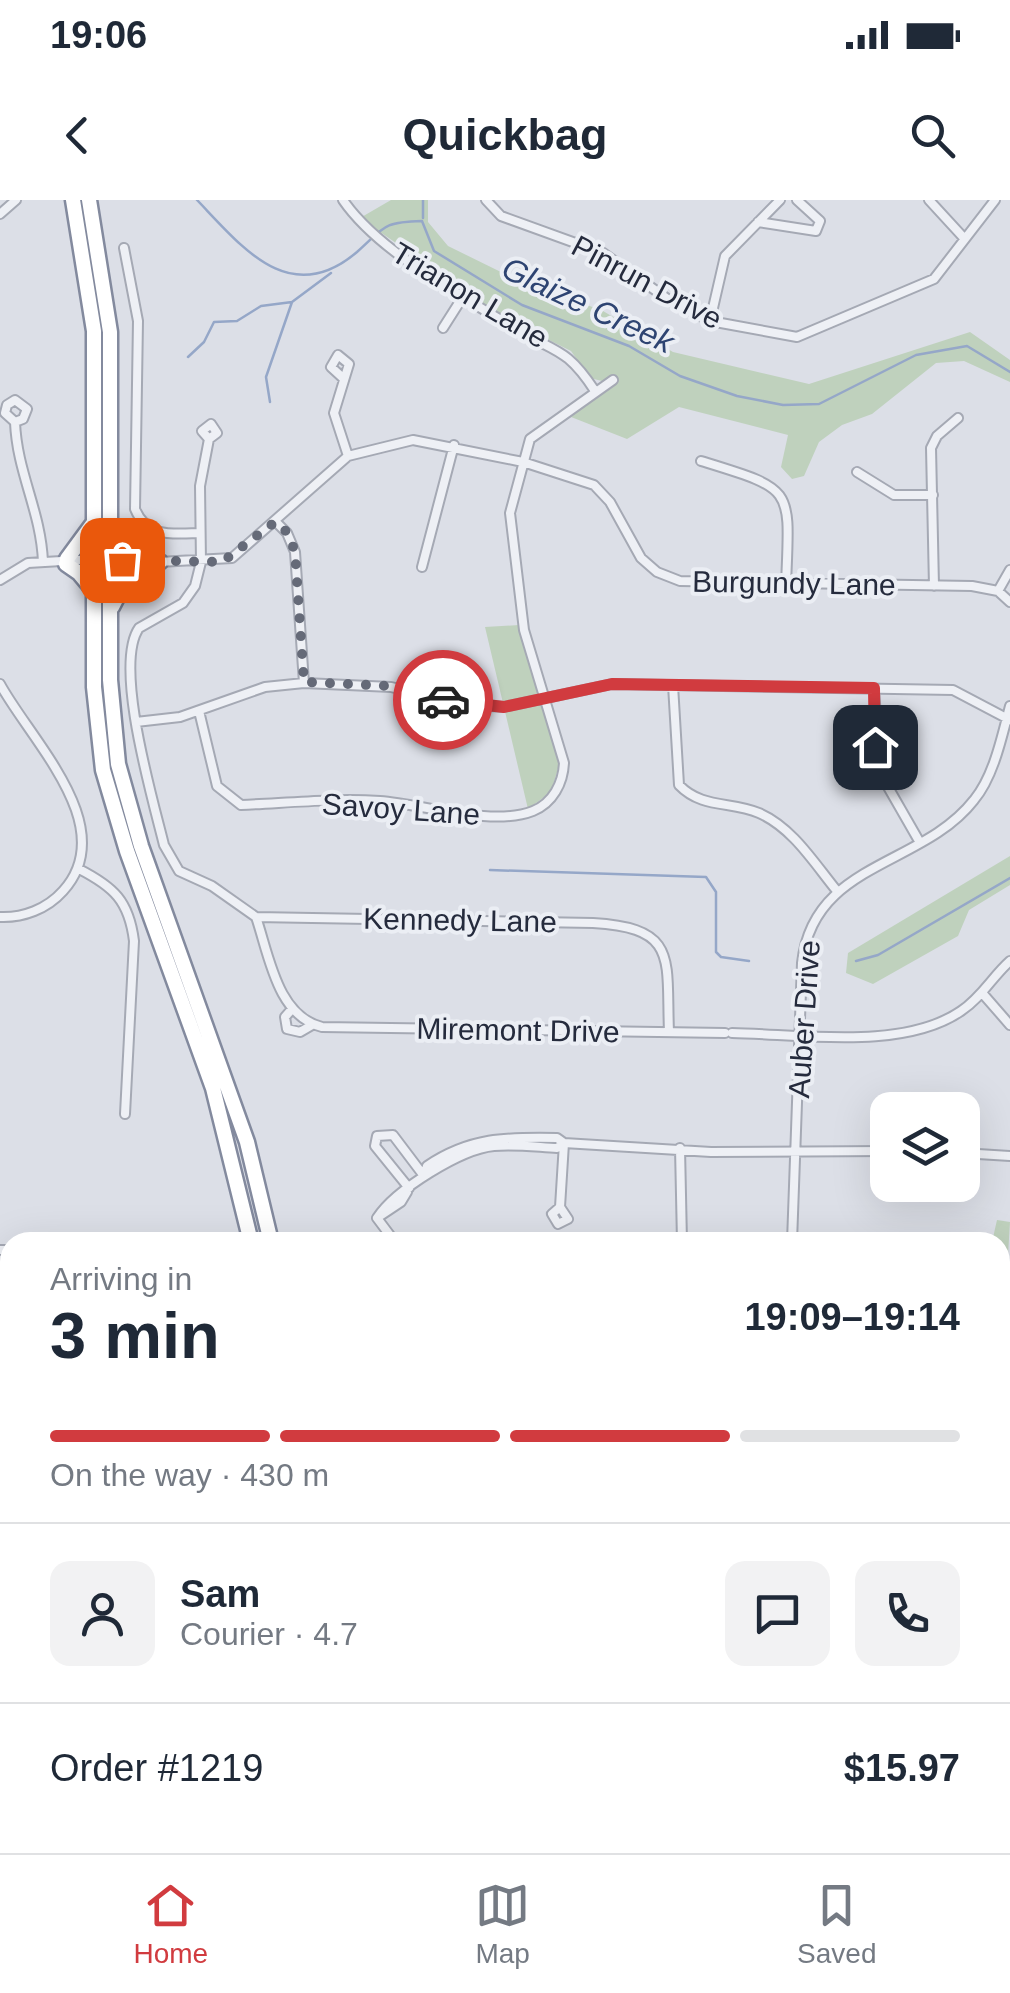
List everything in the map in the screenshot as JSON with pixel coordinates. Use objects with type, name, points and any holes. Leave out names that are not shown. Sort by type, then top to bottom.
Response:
[{"type":"highway","points":[[73,200],[94,331],[95,520],[110,612],[111,708],[124,792],[243,1129],[269,1232]]},
{"type":"highway","points":[[89,200],[110,332],[110,527],[94,592],[96,714],[110,798],[213,1088],[249,1232]]},
{"type":"highway","points":[[94,592],[80,572],[66,562],[82,545],[95,520]]},
{"type":"highway","points":[[110,527],[130,551],[160,562]]},
{"type":"highway","points":[[110,612],[127,578],[160,562]]},
{"type":"street","points":[[0,214],[16,200]]},
{"type":"street","name":"Trianon Lane","points":[[344,200],[360,225],[390,247],[515,329],[570,356],[596,391]]},
{"type":"street","points":[[710,321],[725,256],[780,200]]},
{"type":"street","points":[[758,222],[816,231],[820,221],[797,200]]},
{"type":"street","points":[[930,200],[963,237]]},
{"type":"street","name":"Pinrun Drive","points":[[489,204],[500,216],[604,253],[670,300],[710,321],[774,336],[811,333],[924,286],[944,270],[963,237],[995,200]]},
{"type":"street","points":[[124,248],[138,321],[134,509],[140,520],[161,534],[199,533]]},
{"type":"street","points":[[443,328],[464,295]]},
{"type":"street","points":[[343,378],[334,420],[348,456]]},
{"type":"street","points":[[545,696],[524,630],[510,514],[527,445],[537,431],[613,380]]},
{"type":"street","points":[[934,586],[930,448],[937,436],[958,418]]},
{"type":"street","points":[[15,422],[21,472],[40,520],[43,562]]},
{"type":"street","points":[[209,440],[200,486],[200,562],[195,586],[183,603],[135,634],[132,685],[136,722],[164,845],[179,870],[212,886],[256,916],[280,988],[292,1009],[312,1025],[300,1032],[287,1029],[285,1017],[292,1009]]},
{"type":"street","name":"Burgundy Lane","points":[[0,580],[28,563],[200,562],[232,558],[348,456],[404,440],[454,446],[523,462],[594,486],[610,502],[641,558],[669,578],[972,586],[998,591]]},
{"type":"street","points":[[422,567],[454,446]]},
{"type":"street","points":[[701,461],[768,482],[782,494],[789,512],[786,584]]},
{"type":"street","points":[[857,472],[894,495],[933,495]]},
{"type":"street","points":[[275,522],[288,533],[295,552],[304,682]]},
{"type":"street","points":[[1010,570],[998,591],[1010,602]]},
{"type":"street","points":[[136,722],[199,711],[241,692],[304,682],[391,686],[462,704],[504,707],[612,684],[953,690],[1008,719]]},
{"type":"street","points":[[0,684],[76,811],[82,842],[79,869],[61,894],[34,912],[0,916]]},
{"type":"street","points":[[673,685],[678,786],[701,802],[755,812],[776,822],[836,892]]},
{"type":"street","points":[[874,688],[880,774],[919,841]]},
{"type":"street","name":"Savoy Lane","points":[[199,711],[218,786],[241,805],[382,801],[495,816],[528,813],[546,803],[560,785],[564,763],[545,696]]},
{"type":"street","name":"Auber Drive","points":[[793,1232],[804,942],[818,911],[836,892],[952,823],[976,799],[1010,706]]},
{"type":"street","points":[[79,869],[114,889],[132,919],[125,1114]]},
{"type":"street","name":"Kennedy Lane","points":[[256,916],[626,925],[646,931],[660,946],[666,967],[669,1032]]},
{"type":"street","name":"Miremont Drive","points":[[312,1025],[905,1034],[959,1013],[983,994],[1010,961]]},
{"type":"street","points":[[983,994],[1010,1025]]},
{"type":"street","points":[[409,1188],[375,1146],[376,1136],[393,1136],[424,1176]]},
{"type":"street","points":[[388,1232],[377,1218],[401,1202],[409,1188],[424,1176],[427,1166],[472,1141],[500,1137],[557,1138],[564,1143],[870,1152]]},
{"type":"street","points":[[560,1207],[564,1143]]},
{"type":"street","points":[[680,1148],[682,1232]]},
{"type":"street","points":[[980,1154],[1010,1156]]},
{"type":"green space","points":[[391,200],[428,200],[428,222],[448,246],[507,275],[603,311],[673,352],[809,384],[970,332],[1010,360],[1010,382],[964,361],[936,363],[872,414],[842,425],[819,442],[804,476],[792,479],[781,467],[788,435],[679,407],[627,439],[566,415],[616,384],[611,378],[590,378],[571,351],[501,316],[360,218]]},
{"type":"green space","points":[[519,625],[560,762],[551,792],[528,809],[485,627]]},
{"type":"green space","points":[[1010,856],[1010,885],[969,910],[958,936],[873,984],[846,973],[848,953]]},
{"type":"green space","points":[[997,1220],[1010,1222],[1009,1232],[994,1232]]},
{"type":"waterway","name":"Glaize Creek","points":[[197,200],[250,253],[289,273],[310,275],[333,268],[385,228],[422,221],[434,251],[522,305],[629,346],[680,376],[737,396],[783,405],[819,404],[916,355],[967,346],[1010,372]]},
{"type":"waterway","points":[[423,200],[423,218]]},
{"type":"waterway","points":[[270,402],[266,377],[292,302],[331,273]]},
{"type":"waterway","points":[[188,357],[204,342],[214,322],[237,321],[261,306],[292,302]]},
{"type":"waterway","points":[[490,870],[706,877],[716,892],[716,952],[721,957],[749,961]]},
{"type":"waterway","points":[[856,961],[878,955],[1010,878]]},
{"type":"way so far","points":[[122,560],[222,562],[275,522],[288,533],[295,552],[304,682],[391,686],[443,700]]},
{"type":"route","points":[[443,700],[504,707],[612,684],[874,688],[875,747]]}]
